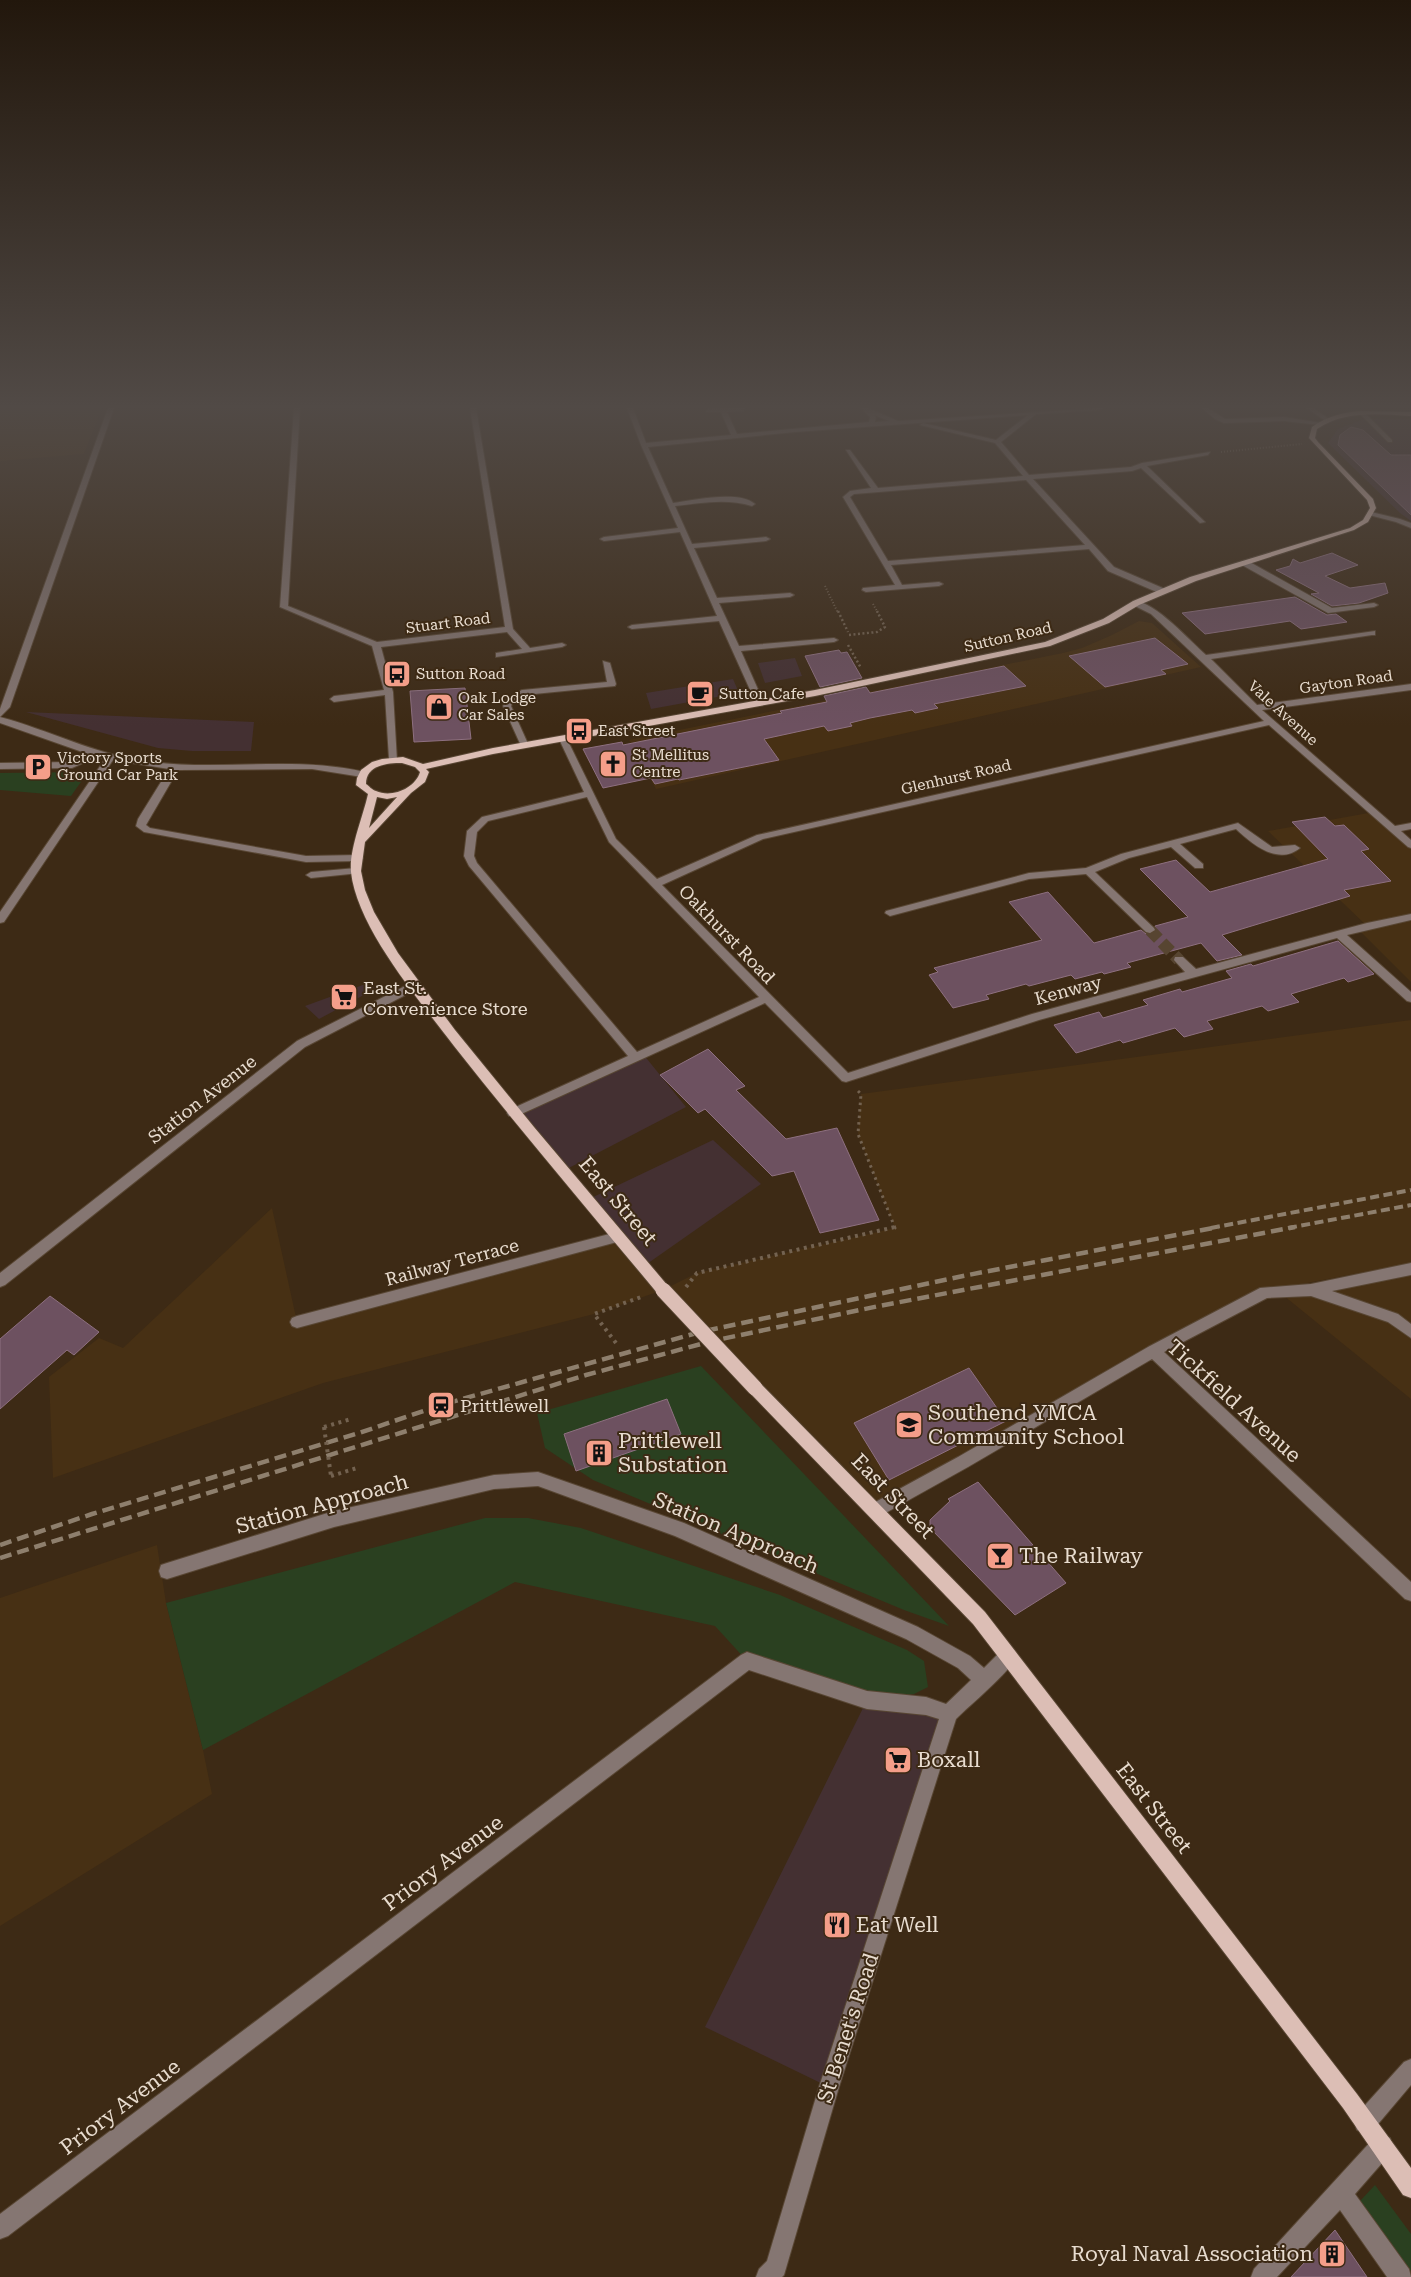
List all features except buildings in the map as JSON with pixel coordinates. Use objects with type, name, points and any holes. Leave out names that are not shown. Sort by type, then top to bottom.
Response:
[{"type":"main road","name":"Sutton Road","points":[[394,759],[411,761],[422,767],[868,682],[1047,644],[1067,638],[1162,591],[1352,529],[1366,521],[1372,514]]},
{"type":"main road","points":[[394,759],[375,764],[362,774],[361,785],[373,794],[383,796],[406,793],[423,781],[425,774],[422,767]]},
{"type":"main road","name":"East Street","points":[[362,841],[406,793]]},
{"type":"main road","name":"East Street","points":[[373,794],[357,864],[360,892],[372,919],[415,985],[513,1112],[663,1290],[755,1388],[876,1510],[979,1618],[1365,2122],[1411,2187]]},
{"type":"street","points":[[0,714],[6,707],[74,514]]},
{"type":"street","points":[[290,514],[284,608],[376,645],[390,692],[394,759]]},
{"type":"street","name":"Stuart Road","points":[[376,645],[509,629],[490,514]]},
{"type":"street","points":[[674,514],[760,703]]},
{"type":"street","points":[[856,514],[900,587]]},
{"type":"street","points":[[1061,514],[1111,568],[1162,591]]},
{"type":"street","points":[[1194,514],[1202,522]]},
{"type":"street","points":[[1373,514],[1398,520],[1411,526]]},
{"type":"street","points":[[604,539],[682,530]]},
{"type":"street","points":[[689,546],[766,539]]},
{"type":"street","points":[[886,563],[1090,547]]},
{"type":"street","points":[[1245,563],[1332,611],[1374,606]]},
{"type":"street","points":[[866,590],[939,584]]},
{"type":"street","points":[[714,601],[790,595]]},
{"type":"street","name":"Vale Avenue","points":[[1136,603],[1154,612],[1254,708],[1411,845]]},
{"type":"street","points":[[632,627],[721,618]]},
{"type":"street","points":[[509,629],[527,650]]},
{"type":"street","points":[[1204,658],[1372,633]]},
{"type":"street","points":[[736,649],[834,640]]},
{"type":"street","points":[[499,655],[562,645]]},
{"type":"street","points":[[525,746],[507,706],[511,699],[522,693],[612,684],[606,663]]},
{"type":"street","name":"Gayton Road","points":[[1254,708],[1411,687]]},
{"type":"street","points":[[334,699],[390,692]]},
{"type":"street","points":[[0,720],[96,754],[145,764],[175,767],[312,766],[362,774]]},
{"type":"street","name":"Glenhurst Road","points":[[655,884],[760,837],[1271,722]]},
{"type":"street","name":"Oakhurst Road","points":[[513,1112],[767,998],[612,840],[563,739]]},
{"type":"street","points":[[0,766],[72,764],[96,754]]},
{"type":"street","points":[[0,920],[110,758]]},
{"type":"street","points":[[175,767],[143,819],[141,826],[147,830],[306,859],[357,864]]},
{"type":"street","points":[[589,794],[486,819],[477,824],[472,831],[469,856],[480,872],[635,1057]]},
{"type":"street","points":[[890,913],[1028,876],[1088,871],[1125,856],[1238,826],[1269,851],[1282,852],[1295,848]]},
{"type":"street","points":[[1393,829],[1411,826]]},
{"type":"street","points":[[1173,843],[1199,866]]},
{"type":"street","points":[[311,875],[357,864]]},
{"type":"street","points":[[1088,871],[1150,930]]},
{"type":"street","name":"Kenway","points":[[846,1078],[1036,1017],[1341,934],[1411,917]]},
{"type":"street","points":[[1341,934],[1411,998]]},
{"type":"street","points":[[1178,960],[1194,974]]},
{"type":"street","name":"Station Avenue","points":[[0,1281],[24,1260],[301,1044],[415,985]]},
{"type":"street","points":[[767,998],[846,1078]]},
{"type":"street","name":"Railway Terrace","points":[[297,1322],[618,1237]]},
{"type":"street","points":[[1153,1351],[1265,1292],[1311,1290],[1411,1270]]},
{"type":"street","points":[[1311,1290],[1393,1318],[1411,1332]]},
{"type":"street","name":"Tickfield Avenue","points":[[876,1510],[963,1462],[1153,1351],[1411,1593]]},
{"type":"street","name":"Station Approach","points":[[167,1570],[334,1519],[494,1482],[538,1479],[678,1529],[912,1633],[964,1662],[985,1680]]},
{"type":"street","name":"St Benet's Road","points":[[775,2274],[829,2087],[949,1714],[1008,1656]]},
{"type":"street","name":"Priory Avenue","points":[[0,2228],[747,1661],[867,1700],[926,1706],[949,1714]]},
{"type":"street","points":[[1365,2122],[1411,2069]]},
{"type":"street","points":[[1262,2277],[1341,2194],[1382,2146]]},
{"type":"street","points":[[1341,2194],[1402,2277]]},
{"type":"path","points":[[825,586],[850,635]]},
{"type":"path","points":[[843,636],[877,632],[886,627],[866,590]]},
{"type":"path","points":[[847,644],[868,682]]},
{"type":"path","points":[[674,1302],[697,1273],[895,1228],[858,1134],[861,1094],[846,1078]]},
{"type":"path","points":[[616,1343],[594,1314],[636,1298]]},
{"type":"path","points":[[351,1419],[324,1427],[332,1476],[357,1468]]},
{"type":"shaded area","points":[[1402,514],[1411,514],[1411,521]]},
{"type":"shaded area","points":[[1139,621],[1152,623],[1201,667],[656,789],[629,740],[1063,653],[1082,648]]},
{"type":"shaded area","points":[[795,658],[802,676],[765,683],[758,663]]},
{"type":"shaded area","points":[[733,679],[739,693],[651,709],[646,693]]},
{"type":"shaded area","points":[[26,712],[254,722],[251,751],[192,751],[158,748]]},
{"type":"shaded area","points":[[1374,812],[1411,845],[1411,982],[1359,930],[1367,926],[1268,831]]},
{"type":"shaded area","name":"East St. Convenience Store","points":[[371,982],[375,989],[319,1019],[305,1006]]},
{"type":"shaded area","points":[[1411,1020],[1411,1263],[1271,1290],[876,1510],[663,1290],[697,1273],[895,1228],[858,1134],[861,1094]]},
{"type":"shaded area","points":[[643,1054],[686,1107],[563,1171],[513,1113]]},
{"type":"shaded area","points":[[713,1140],[761,1184],[644,1266],[587,1200]]},
{"type":"shaded area","points":[[272,1208],[297,1322],[617,1237],[663,1290],[594,1314],[323,1383],[53,1478],[49,1377],[99,1338],[123,1348]]},
{"type":"shaded area","points":[[1411,1265],[1411,1399],[1278,1291]]},
{"type":"shaded area","points":[[157,1545],[166,1603],[203,1750],[212,1794],[0,1926],[0,1598]]},
{"type":"shaded area","points":[[867,1700],[949,1714],[829,2087],[705,2027]]},
{"type":"green space","points":[[88,772],[71,796],[0,790],[0,773]]},
{"type":"green space","points":[[701,1366],[949,1626],[904,1610],[593,1480],[545,1448],[537,1413]]},
{"type":"green space","points":[[485,1518],[528,1518],[581,1528],[780,1595],[907,1650],[924,1661],[928,1687],[914,1694],[867,1700],[747,1661],[715,1626],[515,1582],[203,1750],[166,1603]]},
{"type":"green space","points":[[1375,2185],[1411,2234],[1411,2271],[1360,2201]]},
{"type":"tunnel","points":[[1150,930],[1179,960]]},
{"type":"railway","points":[[1211,1228],[1411,1190]]},
{"type":"railway","points":[[1288,1228],[1411,1205]]},
{"type":"railway","points":[[0,1545],[92,1514],[359,1433],[441,1405],[700,1332],[968,1275],[1218,1227]]},
{"type":"railway","points":[[0,1558],[586,1375],[712,1341],[879,1306],[1295,1227]]},
{"type":"place","name":"Sutton Road","points":[[397,674]]},
{"type":"place","name":"Sutton Cafe","points":[[700,694]]},
{"type":"place","name":"Oak Lodge Car Sales","points":[[439,707]]},
{"type":"place","name":"East Street","points":[[579,731]]},
{"type":"place","name":"St Mellitus Centre","points":[[613,764]]},
{"type":"place","name":"Victory Sports Ground Car Park","points":[[38,767]]},
{"type":"place","name":"East St. Convenience Store","points":[[344,997]]},
{"type":"place","name":"Prittlewell","points":[[441,1405]]},
{"type":"place","name":"Southend YMCA Community School","points":[[909,1425]]},
{"type":"place","name":"Prittlewell Substation","points":[[599,1453]]},
{"type":"place","name":"The Railway","points":[[1000,1556]]},
{"type":"place","name":"Boxall","points":[[898,1760]]},
{"type":"place","name":"Eat Well","points":[[837,1925]]},
{"type":"place","name":"Royal Naval Association","points":[[1332,2254]]}]
